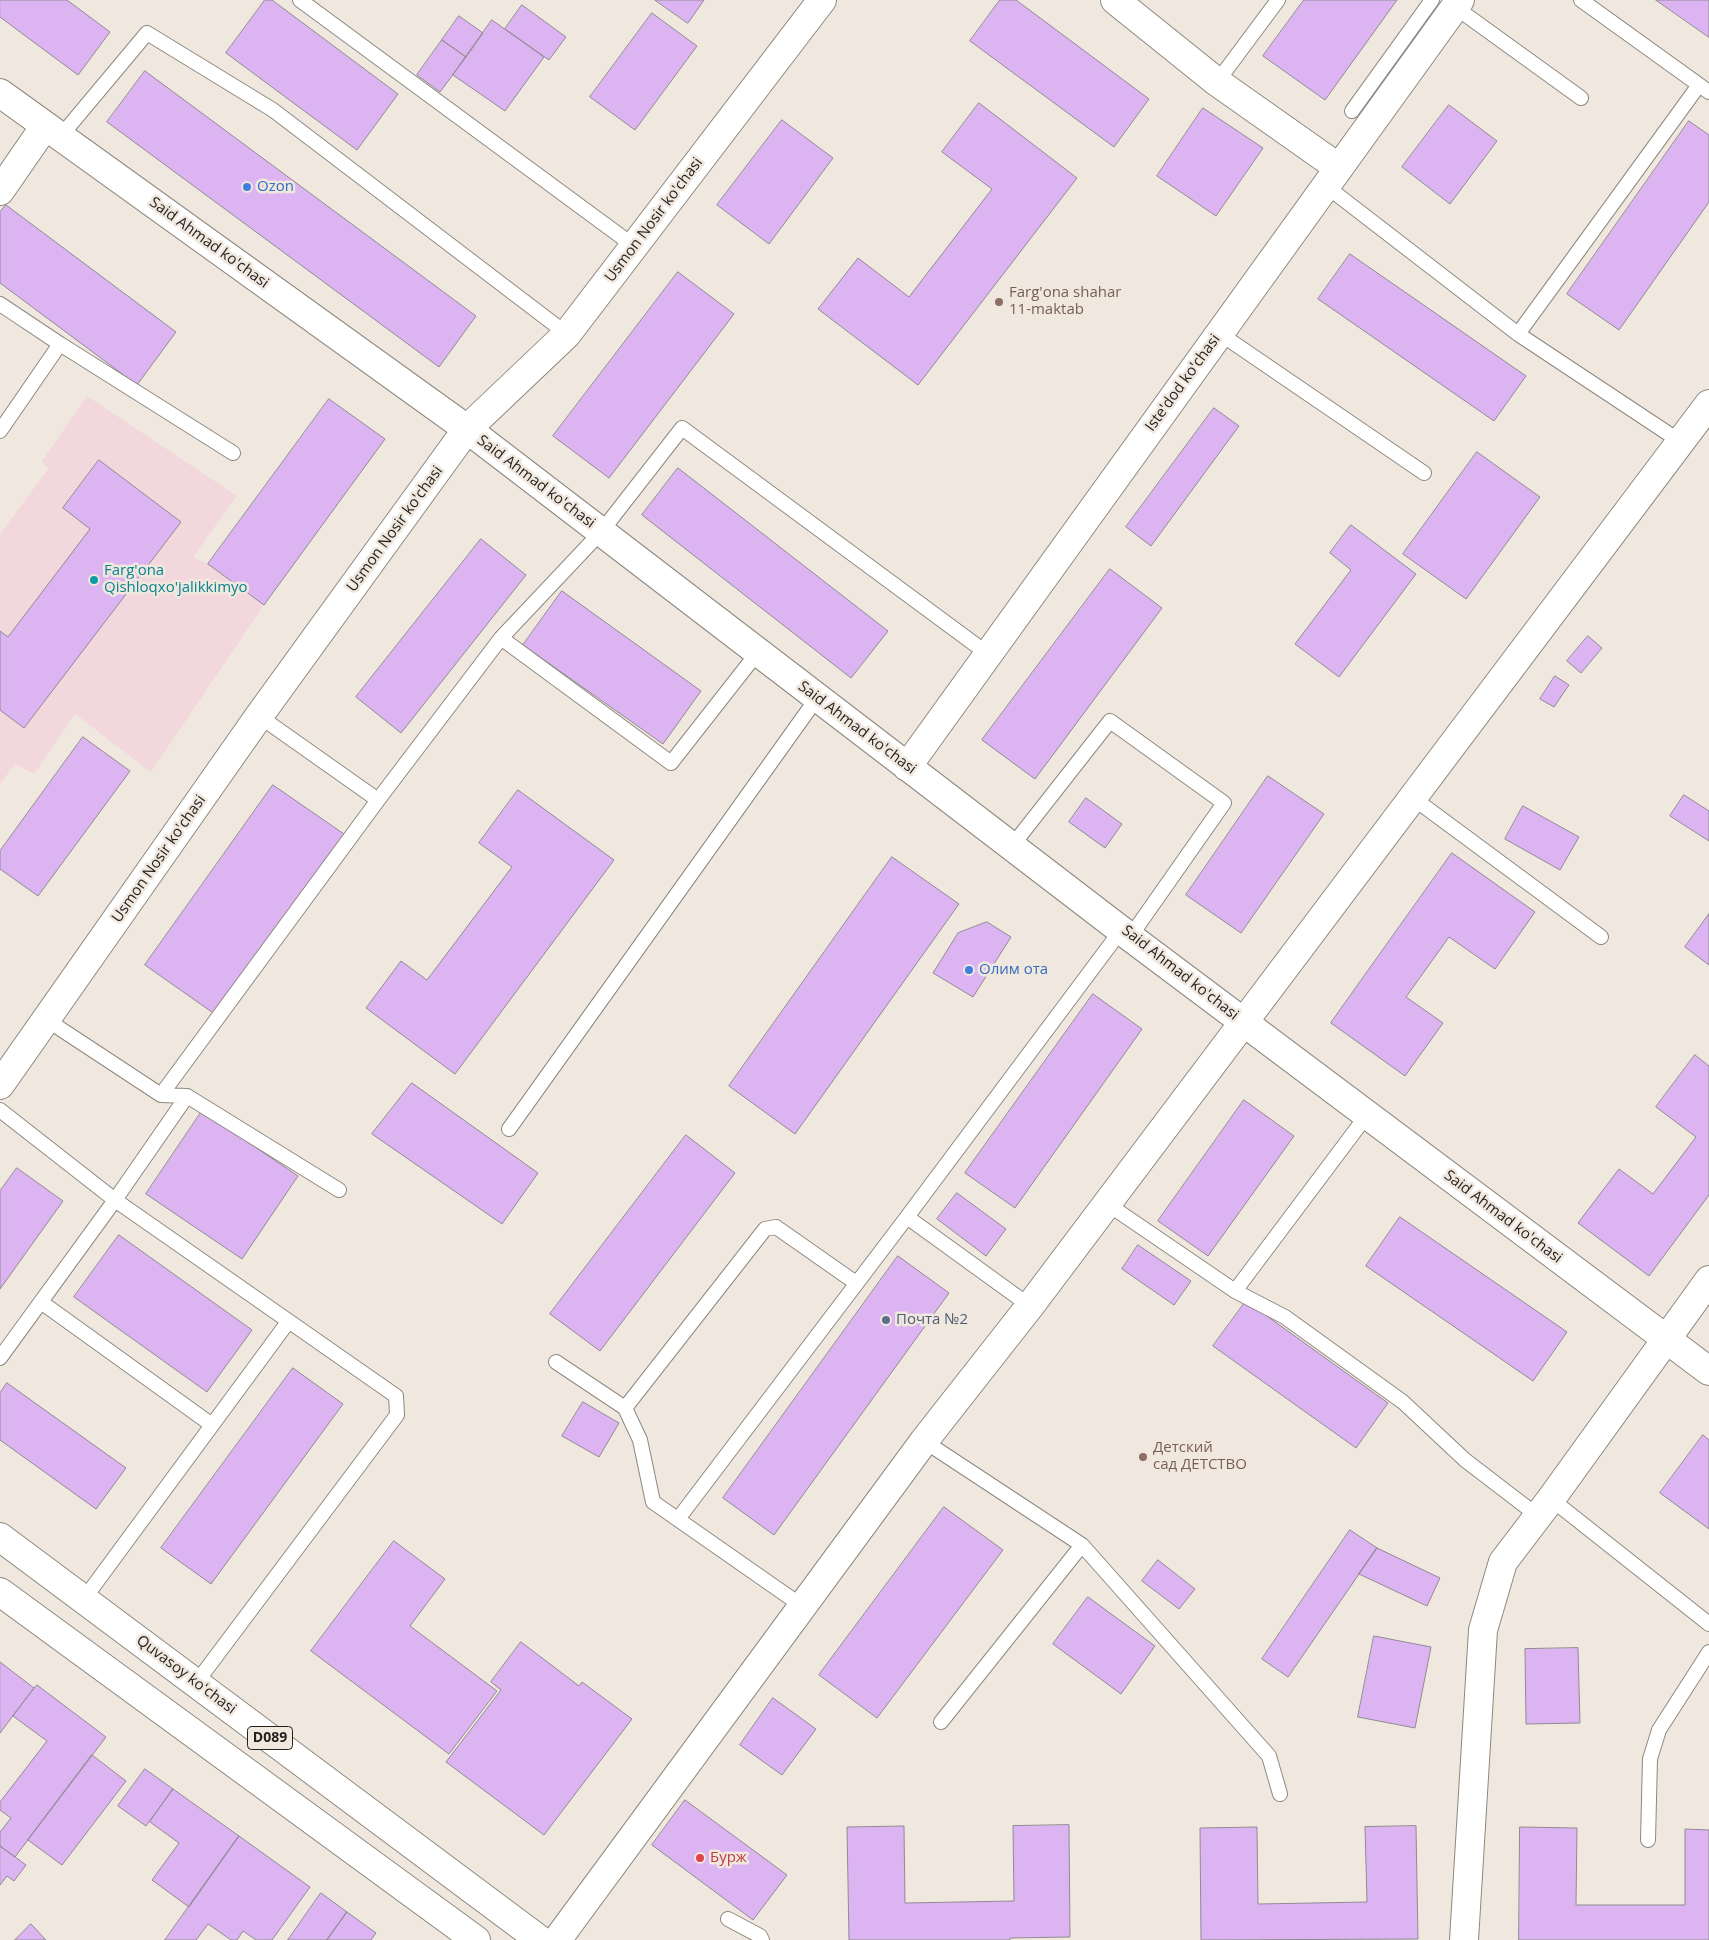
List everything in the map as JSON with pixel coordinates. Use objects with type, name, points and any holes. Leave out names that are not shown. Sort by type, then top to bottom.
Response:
[{"type":"street","name":"Usmon Nosir ko'chasi","points":[[4,1068],[46,1020],[259,716],[467,429],[568,334],[822,0]]},
{"type":"street","points":[[1120,2],[1332,177]]},
{"type":"street","name":"Iste'dod ko'chasi","points":[[907,767],[1332,177],[1449,2]]},
{"type":"street","name":"Said Ahmad ko'chasi","points":[[0,93],[467,429],[1243,1022],[1709,1371]]},
{"type":"street","points":[[0,191],[53,131]]},
{"type":"street","points":[[557,1940],[924,1441],[1030,1306],[1709,404]]},
{"type":"street","points":[[1464,1940],[1483,1630],[1503,1562],[1668,1340],[1709,1280]]},
{"type":"street","name":"Quvasoy koʻchasi","points":[[0,1536],[540,1940]]},
{"type":"street","name":"D089","points":[[0,1592],[476,1940]]},
{"type":"lane","points":[[300,0],[634,246]]},
{"type":"lane","points":[[1217,82],[1278,0]]},
{"type":"lane","points":[[1518,334],[1704,88],[1581,0]]},
{"type":"lane","points":[[1352,111],[1449,2],[1581,98]]},
{"type":"lane","points":[[53,131],[147,33],[273,110],[568,334]]},
{"type":"lane","points":[[1332,177],[1518,334],[1681,442]]},
{"type":"lane","points":[[0,304],[233,453]]},
{"type":"lane","points":[[1219,333],[1424,473]]},
{"type":"lane","points":[[0,431],[60,344]]},
{"type":"lane","points":[[161,1095],[378,800],[501,638],[600,532],[682,428],[988,654]]},
{"type":"lane","points":[[501,638],[670,763],[758,652]]},
{"type":"lane","points":[[509,1129],[817,698]]},
{"type":"lane","points":[[259,716],[378,800]]},
{"type":"lane","points":[[678,1519],[907,1216],[1224,803],[1110,721],[1012,846]]},
{"type":"lane","points":[[1413,798],[1601,937]]},
{"type":"lane","points":[[46,1020],[161,1095],[187,1096],[339,1190]]},
{"type":"lane","points":[[0,1358],[116,1200],[187,1096]]},
{"type":"lane","points":[[0,1110],[116,1200],[396,1396],[397,1415],[196,1683]]},
{"type":"lane","points":[[1235,1291],[1366,1115]]},
{"type":"lane","points":[[1106,1203],[1235,1291],[1285,1317],[1403,1402],[1464,1460],[1545,1508],[1709,1624]]},
{"type":"lane","points":[[907,1216],[1030,1306]]},
{"type":"lane","points":[[625,1408],[765,1228],[776,1227],[856,1283]]},
{"type":"lane","points":[[42,1302],[212,1425]]},
{"type":"lane","points":[[84,1599],[288,1322]]},
{"type":"lane","points":[[556,1362],[625,1408],[640,1440],[653,1502],[802,1606]]},
{"type":"lane","points":[[924,1441],[1082,1545],[1269,1756],[1280,1794]]},
{"type":"lane","points":[[941,1722],[1082,1545]]},
{"type":"lane","points":[[1648,1840],[1650,1759],[1659,1730],[1709,1652]]},
{"type":"lane","points":[[728,1919],[760,1936],[762,1940]]},
{"type":"shaded area","name":"Farg'ona Qishloqxo'jalikkimyo","points":[[87,396],[237,496],[193,557],[208,564],[264,605],[151,772],[75,714],[34,774],[15,764],[0,784],[0,534],[48,469],[42,461]]},
{"type":"building","points":[[0,0],[67,0],[110,32],[78,75],[0,17]]},
{"type":"building","points":[[265,0],[272,0],[398,94],[357,150],[226,53]]},
{"type":"building","points":[[655,0],[704,0],[688,23]]},
{"type":"building","points":[[1000,0],[1016,0],[1149,99],[1114,147],[970,41]]},
{"type":"building","points":[[1304,0],[1397,0],[1325,100],[1263,56]]},
{"type":"building","points":[[1656,0],[1709,0],[1709,37]]},
{"type":"building","points":[[522,5],[566,37],[549,60],[505,29]]},
{"type":"building","points":[[652,13],[697,46],[635,130],[590,97]]},
{"type":"building","points":[[459,16],[483,33],[466,57],[442,40]]},
{"type":"building","points":[[492,20],[544,57],[505,111],[453,75]]},
{"type":"building","points":[[442,40],[466,57],[440,92],[417,75]]},
{"type":"building","points":[[145,71],[476,316],[439,367],[107,122]]},
{"type":"building","points":[[979,103],[1077,178],[918,385],[818,309],[858,258],[909,297],[992,189],[942,152]]},
{"type":"building","points":[[1449,105],[1497,141],[1450,204],[1402,167]]},
{"type":"building","points":[[1203,108],[1263,148],[1216,216],[1157,176]]},
{"type":"building","points":[[782,120],[833,158],[769,244],[717,205]]},
{"type":"building","points":[[1689,121],[1709,135],[1709,202],[1619,330],[1567,294]]},
{"type":"building","points":[[6,205],[176,332],[137,385],[0,283],[0,212]]},
{"type":"building","points":[[1350,254],[1526,376],[1494,421],[1318,299]]},
{"type":"building","points":[[678,272],[734,314],[609,478],[553,436]]},
{"type":"building","points":[[329,399],[385,439],[264,605],[208,564]]},
{"type":"building","points":[[1214,408],[1239,426],[1151,546],[1126,527]]},
{"type":"building","points":[[1477,452],[1540,497],[1466,599],[1403,554]]},
{"type":"building","name":"Farg'ona Qishloqxo'jalikkimyo","points":[[99,460],[181,522],[24,728],[0,710],[0,631],[8,637],[90,529],[63,508]]},
{"type":"building","points":[[678,468],[888,631],[851,678],[642,515]]},
{"type":"building","points":[[1351,525],[1416,574],[1339,677],[1295,644],[1351,570],[1330,553]]},
{"type":"building","points":[[481,539],[526,575],[401,733],[356,697]]},
{"type":"building","points":[[1110,569],[1162,608],[1035,779],[982,740]]},
{"type":"building","points":[[562,591],[701,691],[663,744],[523,645]]},
{"type":"building","points":[[1588,636],[1602,648],[1581,673],[1567,661]]},
{"type":"building","points":[[1555,676],[1569,685],[1554,707],[1540,699]]},
{"type":"building","points":[[83,737],[130,771],[38,896],[0,869],[0,851]]},
{"type":"building","points":[[1268,776],[1324,814],[1241,933],[1186,895]]},
{"type":"building","points":[[273,785],[344,834],[216,1015],[145,965]]},
{"type":"building","points":[[518,790],[614,860],[455,1074],[366,1008],[401,961],[427,980],[512,867],[479,843]]},
{"type":"building","points":[[1684,795],[1709,811],[1709,841],[1670,816]]},
{"type":"building","points":[[1086,798],[1122,824],[1105,848],[1069,822]]},
{"type":"building","points":[[1523,806],[1579,837],[1560,870],[1505,839]]},
{"type":"building","points":[[1452,853],[1535,912],[1495,969],[1449,937],[1406,997],[1443,1023],[1405,1076],[1331,1023]]},
{"type":"building","points":[[892,857],[959,904],[795,1134],[729,1086]]},
{"type":"building","points":[[1709,914],[1709,965],[1685,947]]},
{"type":"building","points":[[987,922],[1011,937],[973,997],[933,973],[958,933]]},
{"type":"building","points":[[1093,994],[1142,1029],[1015,1208],[965,1173]]},
{"type":"building","points":[[1695,1055],[1709,1066],[1709,1195],[1649,1276],[1578,1223],[1619,1169],[1653,1194],[1696,1137],[1656,1107]]},
{"type":"building","points":[[412,1083],[538,1173],[502,1224],[372,1134]]},
{"type":"building","points":[[1244,1100],[1294,1136],[1208,1256],[1158,1221]]},
{"type":"building","points":[[202,1111],[298,1176],[242,1259],[146,1194]]},
{"type":"building","points":[[686,1135],[735,1173],[600,1351],[550,1314]]},
{"type":"building","points":[[17,1168],[63,1201],[0,1289],[0,1191]]},
{"type":"building","points":[[957,1193],[1006,1229],[986,1256],[937,1219]]},
{"type":"building","points":[[1400,1217],[1567,1332],[1533,1381],[1366,1266]]},
{"type":"building","points":[[119,1235],[252,1330],[207,1392],[74,1297]]},
{"type":"building","points":[[1138,1245],[1191,1281],[1174,1305],[1122,1269]]},
{"type":"building","points":[[898,1256],[949,1293],[774,1535],[723,1498]]},
{"type":"building","points":[[1246,1301],[1388,1403],[1356,1448],[1213,1346]]},
{"type":"building","points":[[293,1368],[343,1404],[211,1584],[161,1548]]},
{"type":"building","points":[[7,1383],[126,1468],[96,1509],[0,1440],[0,1393]]},
{"type":"building","points":[[583,1402],[619,1423],[599,1457],[562,1436]]},
{"type":"building","points":[[1703,1435],[1709,1440],[1709,1529],[1660,1493]]},
{"type":"building","points":[[944,1507],[1003,1550],[877,1718],[819,1675]]},
{"type":"building","points":[[1350,1530],[1377,1548],[1288,1677],[1262,1659]]},
{"type":"building","points":[[394,1541],[445,1579],[410,1626],[497,1691],[449,1754],[311,1651]]},
{"type":"building","points":[[1377,1548],[1440,1578],[1427,1606],[1359,1574]]},
{"type":"building","points":[[1158,1560],[1195,1589],[1179,1609],[1142,1581]]},
{"type":"building","points":[[1088,1597],[1155,1646],[1121,1694],[1053,1644]]},
{"type":"building","points":[[1374,1636],[1431,1647],[1415,1728],[1358,1717]]},
{"type":"building","points":[[521,1642],[579,1686],[582,1682],[632,1719],[544,1835],[446,1762],[501,1690],[491,1682]]},
{"type":"building","points":[[1578,1648],[1580,1723],[1526,1724],[1525,1649]]},
{"type":"building","points":[[0,1662],[34,1688],[0,1733]]},
{"type":"building","points":[[37,1685],[106,1737],[15,1857],[0,1846],[0,1832],[11,1818],[0,1810],[0,1802],[47,1741],[13,1716]]},
{"type":"building","points":[[773,1698],[816,1729],[782,1775],[740,1745]]},
{"type":"building","points":[[92,1755],[126,1781],[62,1865],[28,1840]]},
{"type":"building","points":[[145,1769],[173,1789],[146,1826],[118,1806]]},
{"type":"building","points":[[173,1789],[239,1836],[189,1907],[152,1880],[179,1843],[150,1822]]},
{"type":"building","points":[[685,1800],[787,1875],[753,1920],[652,1845]]},
{"type":"building","points":[[1069,1825],[1070,1937],[1010,1938],[1010,1940],[849,1940],[847,1827],[904,1826],[905,1903],[1014,1901],[1013,1826]]},
{"type":"building","points":[[1416,1826],[1418,1939],[1201,1940],[1200,1828],[1257,1827],[1258,1904],[1367,1902],[1365,1827]]},
{"type":"building","points":[[1520,1827],[1577,1828],[1576,1905],[1685,1905],[1685,1829],[1709,1830],[1709,1940],[1519,1940]]},
{"type":"building","points":[[239,1836],[310,1887],[272,1940],[256,1940],[243,1931],[237,1940],[231,1940],[208,1924],[196,1940],[165,1940]]},
{"type":"building","points":[[0,1846],[26,1865],[14,1881],[7,1876],[0,1885]]},
{"type":"building","points":[[321,1893],[347,1912],[327,1940],[288,1940]]},
{"type":"building","points":[[347,1912],[376,1933],[371,1940],[327,1940]]},
{"type":"building","points":[[31,1924],[46,1940],[15,1940]]},
{"type":"place","name":"Ozon","points":[[247,187]]},
{"type":"place","name":"Farg'ona shahar 11-maktab","points":[[999,302]]},
{"type":"place","name":"Farg'ona Qishloqxo'jalikkimyo","points":[[94,580]]},
{"type":"place","name":"Олим ота","points":[[969,970]]},
{"type":"place","name":"Почта №2","points":[[886,1320]]},
{"type":"place","name":"Детский сад ДЕТСТВО","points":[[1143,1457]]},
{"type":"place","name":"Бурж","points":[[700,1858]]}]
